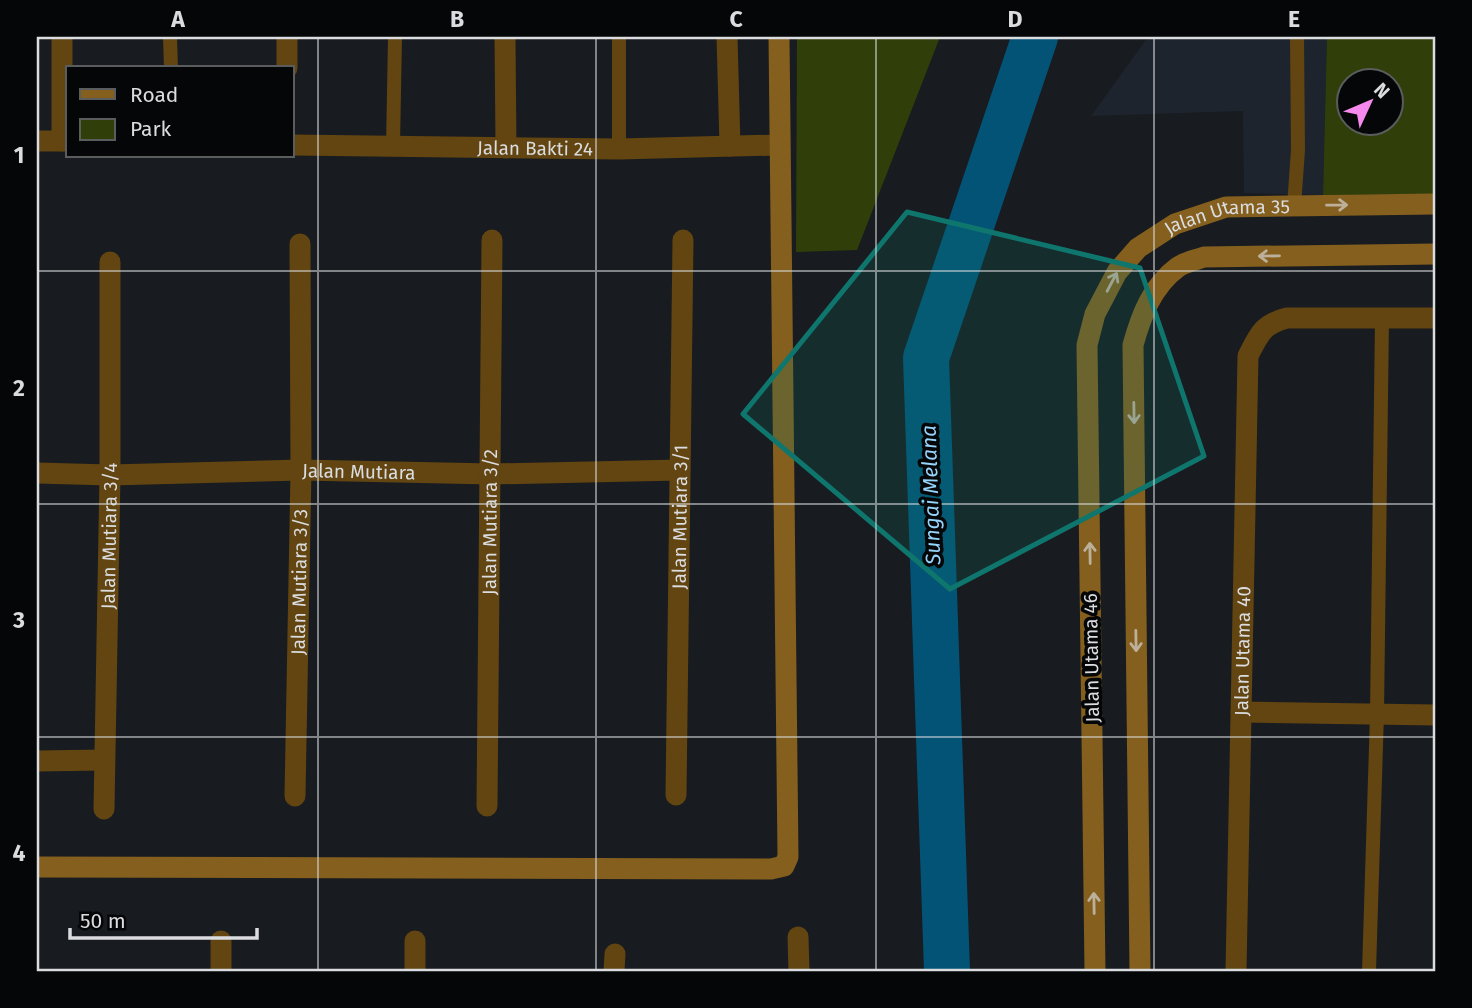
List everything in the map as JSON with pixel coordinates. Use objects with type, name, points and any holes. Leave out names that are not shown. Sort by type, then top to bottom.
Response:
[{"type":"street","points":[[37,141],[65,141],[62,37]]},
{"type":"street","points":[[287,37],[287,66]]},
{"type":"street","points":[[505,37],[506,148]]},
{"type":"street","points":[[727,37],[730,146]]},
{"type":"street","points":[[37,867],[771,869],[784,866],[788,857],[778,145],[779,37]]},
{"type":"street","name":"Jalan Bakti 24","points":[[294,145],[619,149],[778,145]]},
{"type":"street","name":"Jalan Utama 35","points":[[1087,345],[1095,314],[1117,272],[1138,248],[1175,224],[1226,207],[1435,204]]},
{"type":"street","name":"Jalan Mutiara 3/2","points":[[487,806],[492,240]]},
{"type":"street","name":"Jalan Mutiara 3/1","points":[[676,795],[683,240]]},
{"type":"street","name":"Jalan Mutiara 3/3","points":[[295,796],[301,470],[300,244]]},
{"type":"street","name":"Jalan Utama 35","points":[[1140,971],[1133,345],[1142,314],[1156,290],[1179,266],[1204,257],[1435,254]]},
{"type":"street","name":"Jalan Mutiara 3/4","points":[[104,809],[110,475],[110,262]]},
{"type":"street","name":"Jalan Utama 40","points":[[1236,971],[1248,356],[1260,332],[1274,321],[1287,318],[1382,318]]},
{"type":"street","points":[[1382,318],[1435,318]]},
{"type":"street","name":"Jalan Utama 46","points":[[1087,345],[1095,971]]},
{"type":"street","name":"Jalan Mutiara","points":[[37,473],[110,475],[301,470],[492,474],[680,470]]},
{"type":"street","points":[[1241,712],[1435,715]]},
{"type":"street","points":[[37,761],[104,760]]},
{"type":"street","points":[[798,937],[799,971]]},
{"type":"street","points":[[221,941],[221,971]]},
{"type":"street","points":[[415,941],[415,971]]},
{"type":"lane","points":[[170,37],[171,66]]},
{"type":"lane","points":[[393,146],[395,37]]},
{"type":"lane","points":[[619,37],[619,149]]},
{"type":"lane","points":[[1294,206],[1298,150],[1297,37]]},
{"type":"lane","points":[[1369,971],[1377,714],[1382,318]]},
{"type":"highlighted area","points":[[907,212],[1140,268],[1204,456],[950,589],[743,414]]},
{"type":"shaded area","points":[[1148,37],[1327,37],[1323,195],[1244,193],[1243,111],[1091,116]]},
{"type":"green space","points":[[797,37],[940,37],[857,250],[796,252]]},
{"type":"green space","points":[[1327,37],[1435,37],[1435,194],[1323,195]]},
{"type":"waterway","name":"Sungai Melana","points":[[947,971],[926,358],[1035,37]]}]
